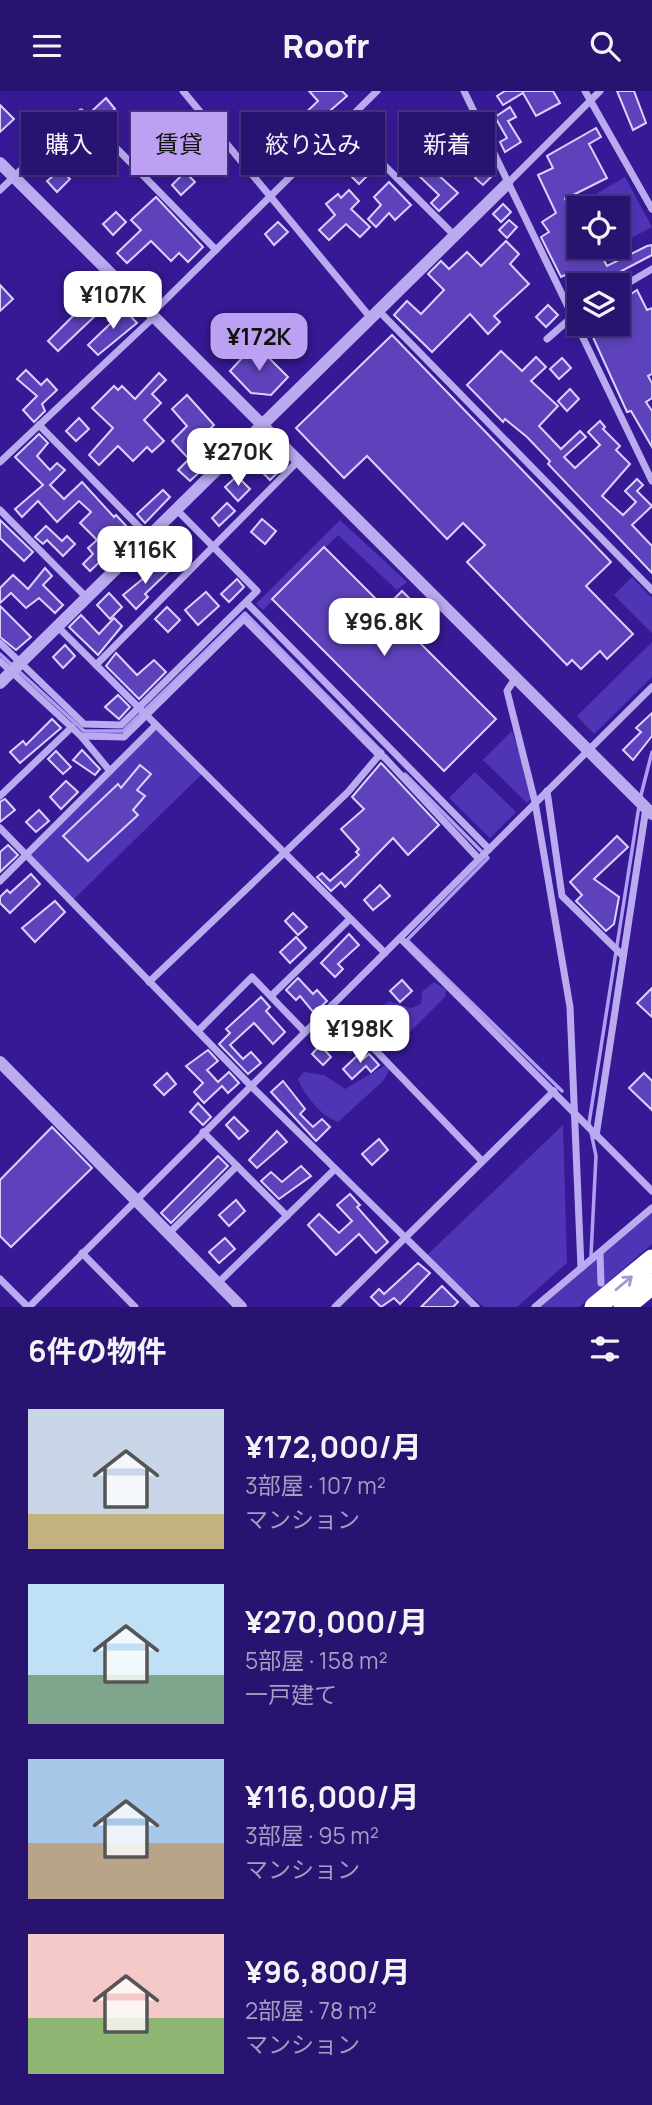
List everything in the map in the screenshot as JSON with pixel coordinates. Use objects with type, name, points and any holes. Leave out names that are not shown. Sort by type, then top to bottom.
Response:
[{"type":"highway","points":[[595,1307],[652,1260]]},
{"type":"highway","points":[[624,1307],[652,1284]]},
{"type":"street","points":[[183,91],[271,197],[374,313],[652,590]]},
{"type":"street","points":[[357,112],[377,91]]},
{"type":"street","points":[[464,91],[567,310]]},
{"type":"street","points":[[585,91],[652,209]]},
{"type":"street","points":[[0,683],[600,91]]},
{"type":"street","points":[[0,190],[81,112],[216,250]]},
{"type":"street","points":[[0,163],[649,811],[623,956],[596,1136]]},
{"type":"street","points":[[385,166],[453,234]]},
{"type":"street","points":[[0,462],[293,175]]},
{"type":"street","points":[[630,282],[652,269]]},
{"type":"street","points":[[547,338],[567,319]]},
{"type":"street","points":[[580,336],[652,481]]},
{"type":"street","points":[[39,425],[148,536]]},
{"type":"street","points":[[96,665],[299,461]]},
{"type":"street","points":[[0,661],[16,668],[84,724],[121,725],[257,591],[176,509]]},
{"type":"street","points":[[0,510],[86,597]]},
{"type":"street","points":[[247,603],[489,849]]},
{"type":"street","points":[[81,736],[124,737],[244,619],[402,775],[480,859]]},
{"type":"street","points":[[57,626],[385,953]]},
{"type":"street","points":[[0,643],[16,668],[81,736],[110,771]]},
{"type":"street","points":[[517,677],[507,691],[535,802],[570,1007],[577,1118],[581,1268]]},
{"type":"street","points":[[0,1279],[28,1307],[652,687]]},
{"type":"street","points":[[0,881],[155,726]]},
{"type":"street","points":[[0,796],[72,727]]},
{"type":"street","points":[[149,982],[284,850],[348,793],[386,747]]},
{"type":"street","points":[[547,791],[562,896],[623,956]]},
{"type":"street","points":[[0,828],[251,1086],[476,1307]]},
{"type":"street","points":[[271,996],[350,919]]},
{"type":"street","points":[[400,938],[652,1191]]},
{"type":"street","points":[[198,1031],[252,977],[306,1032]]},
{"type":"street","points":[[332,1005],[482,1161]]},
{"type":"street","points":[[0,1062],[242,1307]]},
{"type":"street","points":[[335,1307],[554,1091]]},
{"type":"street","points":[[203,1132],[286,1216]]},
{"type":"street","points":[[169,1233],[237,1166]]},
{"type":"street","points":[[218,1283],[335,1169]]},
{"type":"street","points":[[535,1307],[652,1208]]},
{"type":"street","points":[[82,1253],[135,1307]]},
{"type":"street","points":[[600,1253],[601,1283]]},
{"type":"shaded area","points":[[625,177],[652,227],[630,239],[630,196],[593,196]]},
{"type":"shaded area","points":[[340,520],[407,582],[397,590],[338,535],[263,610],[256,604]]},
{"type":"shaded area","points":[[632,577],[652,598],[652,633],[614,595]]},
{"type":"shaded area","points":[[652,642],[652,677],[594,734],[577,716]]},
{"type":"shaded area","points":[[155,726],[204,772],[71,902],[29,858]]},
{"type":"shaded area","points":[[512,731],[534,796],[527,803],[483,760]]},
{"type":"shaded area","points":[[475,772],[516,812],[490,838],[449,798]]},
{"type":"shaded area","points":[[434,982],[446,990],[445,997],[396,1046],[386,1051],[380,1049],[402,1024],[384,1004],[389,1001],[411,1008],[421,1004],[422,992]]},
{"type":"shaded area","points":[[335,1024],[350,1031],[359,1041],[360,1045],[350,1054],[338,1046],[323,1045],[321,1037]]},
{"type":"shaded area","points":[[386,1065],[390,1069],[383,1081],[338,1122],[314,1105],[298,1079],[304,1072],[324,1075],[345,1089]]},
{"type":"shaded area","points":[[563,1125],[567,1263],[517,1307],[484,1307],[425,1257]]},
{"type":"shaded area","points":[[652,1208],[652,1244],[579,1307],[537,1307]]},
{"type":"building","points":[[309,91],[342,91],[347,96],[329,112],[306,112],[318,101]]},
{"type":"building","points":[[505,91],[553,91],[560,103],[536,116],[523,93],[503,105],[497,96]]},
{"type":"building","points":[[617,91],[634,91],[646,123],[633,130]]},
{"type":"building","points":[[106,98],[115,109],[112,112],[92,111]]},
{"type":"building","points":[[0,105],[14,119],[0,132]]},
{"type":"building","points":[[510,107],[516,117],[508,121],[521,142],[505,152],[500,142],[507,138],[495,117]]},
{"type":"building","points":[[596,128],[601,137],[589,144],[607,178],[565,199],[567,259],[603,259],[607,266],[621,259],[630,259],[630,254],[652,245],[652,255],[618,273],[572,272],[561,277],[541,237],[549,232],[542,222],[556,213],[538,175],[553,168],[547,156]]},
{"type":"building","points":[[54,175],[66,175],[70,179],[57,192],[47,181]]},
{"type":"building","points":[[182,175],[188,175],[195,182],[181,195],[172,185]]},
{"type":"building","points":[[352,175],[368,175],[359,184]]},
{"type":"building","points":[[418,175],[438,175],[458,193],[439,211],[431,203],[439,195]]},
{"type":"building","points":[[478,175],[493,175],[483,185],[475,178]]},
{"type":"building","points":[[389,182],[411,205],[395,220],[389,213],[376,227],[368,219],[381,205],[374,197]]},
{"type":"building","points":[[349,190],[359,201],[351,209],[370,227],[360,237],[346,224],[329,240],[319,230],[335,215],[326,204],[338,194],[341,198]]},
{"type":"building","points":[[156,197],[203,247],[188,262],[179,253],[171,261],[151,241],[127,263],[117,253],[141,230],[131,220]]},
{"type":"building","points":[[503,204],[511,212],[501,222],[493,214]]},
{"type":"building","points":[[116,212],[126,222],[113,235],[103,224]]},
{"type":"building","points":[[509,220],[517,227],[507,238],[499,230]]},
{"type":"building","points":[[278,222],[288,232],[274,245],[265,234]]},
{"type":"building","points":[[506,241],[519,254],[510,264],[529,284],[494,316],[500,322],[488,334],[470,314],[432,352],[394,315],[407,301],[421,314],[444,290],[428,274],[441,261],[449,269],[467,252],[481,266]]},
{"type":"building","points":[[0,285],[13,299],[0,311]]},
{"type":"building","points":[[637,290],[647,310],[652,308],[652,374],[648,376],[652,383],[652,398],[646,402],[652,411],[652,447],[631,411],[627,412],[592,336],[630,336],[630,295]]},
{"type":"building","points":[[84,305],[95,316],[58,351],[48,341]]},
{"type":"building","points":[[548,305],[558,315],[546,327],[536,317]]},
{"type":"building","points":[[122,307],[137,323],[98,355],[88,345],[111,323],[108,320]]},
{"type":"building","points":[[392,335],[611,562],[586,586],[633,634],[607,659],[600,651],[581,669],[572,660],[567,665],[467,562],[485,545],[463,523],[447,539],[367,456],[344,478],[296,428]]},
{"type":"building","points":[[255,344],[288,377],[271,395],[251,393],[230,371]]},
{"type":"building","points":[[501,351],[522,371],[536,357],[546,367],[531,381],[558,406],[539,426],[561,449],[580,431],[586,437],[564,457],[575,468],[600,445],[588,432],[600,421],[605,427],[603,429],[620,446],[616,450],[630,464],[602,496],[623,515],[636,502],[625,491],[637,479],[643,485],[637,491],[652,506],[632,525],[652,546],[652,573],[548,464],[550,461],[527,437],[505,419],[503,422],[467,385]]},
{"type":"building","points":[[562,358],[571,368],[559,379],[550,369]]},
{"type":"building","points":[[26,370],[41,385],[47,379],[57,390],[42,404],[45,411],[34,422],[23,410],[37,396],[17,379]]},
{"type":"building","points":[[159,373],[166,380],[152,394],[161,403],[144,420],[164,441],[152,452],[147,447],[133,461],[118,446],[99,465],[89,455],[113,428],[92,408],[114,386],[118,390],[122,386],[135,399]]},
{"type":"building","points":[[570,389],[579,399],[567,411],[558,401]]},
{"type":"building","points":[[187,395],[214,425],[201,438],[218,455],[190,481],[178,470],[189,459],[172,441],[187,426],[172,409]]},
{"type":"building","points":[[79,418],[89,429],[76,441],[66,431]]},
{"type":"building","points":[[39,434],[48,443],[37,456],[50,470],[57,463],[65,470],[50,485],[64,499],[82,482],[114,517],[116,515],[129,529],[116,541],[122,548],[109,561],[105,557],[90,571],[83,564],[93,554],[88,548],[97,540],[80,523],[91,512],[79,501],[57,522],[38,501],[22,517],[15,509],[43,485],[15,457]]},
{"type":"building","points":[[268,455],[282,468],[270,480],[256,466]]},
{"type":"building","points":[[237,476],[250,489],[238,501],[225,487]]},
{"type":"building","points":[[163,490],[170,497],[145,523],[137,514]]},
{"type":"building","points":[[227,503],[235,511],[219,526],[212,518]]},
{"type":"building","points":[[262,519],[276,531],[265,544],[251,532]]},
{"type":"building","points":[[0,520],[33,552],[24,561],[0,538]]},
{"type":"building","points":[[46,526],[62,541],[67,536],[75,544],[63,556],[47,540],[43,544],[35,537]]},
{"type":"building","points":[[182,544],[190,552],[179,562],[172,554]]},
{"type":"building","points":[[324,547],[385,608],[402,591],[417,606],[400,623],[496,719],[444,771],[272,599]]},
{"type":"building","points":[[162,563],[170,570],[145,594],[148,597],[136,609],[123,595]]},
{"type":"building","points":[[45,568],[52,576],[43,585],[63,605],[55,613],[39,598],[26,608],[11,593],[0,603],[0,588],[13,575],[28,589]]},
{"type":"building","points":[[237,579],[244,587],[229,602],[221,594]]},
{"type":"building","points":[[206,592],[219,606],[198,625],[185,610]]},
{"type":"building","points":[[109,593],[122,607],[110,619],[97,605]]},
{"type":"building","points":[[0,606],[31,637],[16,650],[0,637]]},
{"type":"building","points":[[167,607],[180,620],[168,632],[155,619]]},
{"type":"building","points":[[81,615],[99,634],[114,618],[122,626],[98,655],[69,627]]},
{"type":"building","points":[[65,645],[75,656],[63,668],[53,657]]},
{"type":"building","points":[[116,653],[137,675],[154,660],[166,672],[139,699],[106,666]]},
{"type":"building","points":[[118,695],[130,707],[119,719],[105,707]]},
{"type":"building","points":[[652,713],[652,736],[633,760],[623,750],[641,732],[636,728]]},
{"type":"building","points":[[52,719],[61,728],[20,763],[10,752],[23,741],[26,745]]},
{"type":"building","points":[[82,750],[100,769],[95,775],[73,760]]},
{"type":"building","points":[[56,751],[71,767],[63,774],[48,759]]},
{"type":"building","points":[[381,763],[439,825],[408,855],[393,838],[345,887],[341,882],[331,891],[317,877],[322,873],[330,881],[359,855],[356,852],[359,849],[341,829],[364,809],[352,797]]},
{"type":"building","points":[[140,765],[151,774],[137,790],[145,796],[133,810],[138,815],[88,861],[63,836],[118,784],[121,788]]},
{"type":"building","points":[[66,781],[78,792],[61,809],[50,797]]},
{"type":"building","points":[[5,799],[15,810],[0,822],[0,802]]},
{"type":"building","points":[[39,810],[49,821],[36,832],[26,822]]},
{"type":"building","points":[[617,836],[628,847],[594,879],[619,897],[614,924],[606,931],[576,901],[582,895],[570,882]]},
{"type":"building","points":[[8,845],[18,855],[0,872],[0,852]]},
{"type":"building","points":[[31,874],[40,884],[10,913],[0,903],[0,897],[7,890],[10,893]]},
{"type":"building","points":[[380,885],[390,896],[373,910],[364,900]]},
{"type":"building","points":[[55,901],[65,912],[35,942],[22,928]]},
{"type":"building","points":[[293,913],[307,927],[298,935],[285,921]]},
{"type":"building","points":[[349,934],[359,945],[338,964],[343,969],[335,977],[321,963]]},
{"type":"building","points":[[296,937],[306,948],[290,963],[280,952]]},
{"type":"building","points":[[298,978],[313,994],[317,990],[327,1001],[314,1013],[300,996],[296,1000],[286,990]]},
{"type":"building","points":[[402,980],[412,991],[400,1002],[390,991]]},
{"type":"building","points":[[652,988],[652,1017],[637,1003]]},
{"type":"building","points":[[261,997],[270,1007],[266,1011],[285,1032],[273,1044],[254,1023],[230,1045],[243,1059],[251,1052],[261,1063],[248,1074],[219,1044],[230,1033],[226,1029]]},
{"type":"building","points":[[388,1016],[398,1026],[385,1038],[375,1027]]},
{"type":"building","points":[[320,1045],[331,1057],[323,1065],[312,1054]]},
{"type":"building","points":[[208,1050],[218,1061],[207,1070],[218,1082],[229,1072],[239,1083],[228,1093],[222,1086],[204,1103],[194,1092],[203,1083],[186,1066]]},
{"type":"building","points":[[359,1054],[363,1059],[369,1054],[379,1065],[371,1072],[366,1066],[352,1079],[343,1069]]},
{"type":"building","points":[[167,1073],[176,1084],[164,1095],[154,1085]]},
{"type":"building","points":[[644,1073],[652,1081],[652,1110],[629,1088]]},
{"type":"building","points":[[283,1081],[305,1109],[300,1114],[313,1127],[322,1119],[330,1127],[316,1141],[271,1092]]},
{"type":"building","points":[[198,1103],[211,1117],[203,1125],[190,1112]]},
{"type":"building","points":[[234,1117],[248,1131],[239,1139],[226,1125]]},
{"type":"building","points":[[52,1127],[92,1168],[11,1247],[0,1236],[0,1180]]},
{"type":"building","points":[[277,1131],[287,1142],[257,1168],[249,1160]]},
{"type":"building","points":[[379,1139],[388,1150],[372,1165],[362,1154]]},
{"type":"building","points":[[218,1156],[228,1166],[171,1223],[161,1213]]},
{"type":"building","points":[[301,1166],[311,1176],[279,1199],[261,1181],[271,1172],[282,1182]]},
{"type":"building","points":[[350,1194],[360,1205],[357,1207],[388,1242],[376,1253],[359,1234],[336,1255],[308,1225],[319,1214],[339,1233],[352,1221],[337,1205]]},
{"type":"building","points":[[236,1200],[245,1211],[229,1226],[219,1215]]},
{"type":"building","points":[[225,1238],[235,1249],[219,1263],[209,1252]]},
{"type":"building","points":[[418,1263],[430,1273],[400,1304],[394,1298],[381,1307],[371,1297],[379,1289],[384,1294]]},
{"type":"building","points":[[442,1286],[458,1302],[453,1307],[421,1307]]},
{"type":"waterway","points":[[0,654],[84,731],[123,731],[245,613],[382,752]]},
{"type":"waterway","points":[[640,799],[652,752]]},
{"type":"waterway","points":[[405,774],[488,858],[407,940],[562,1091]]},
{"type":"waterway","points":[[591,1255],[596,1156],[589,1123],[639,806]]}]
